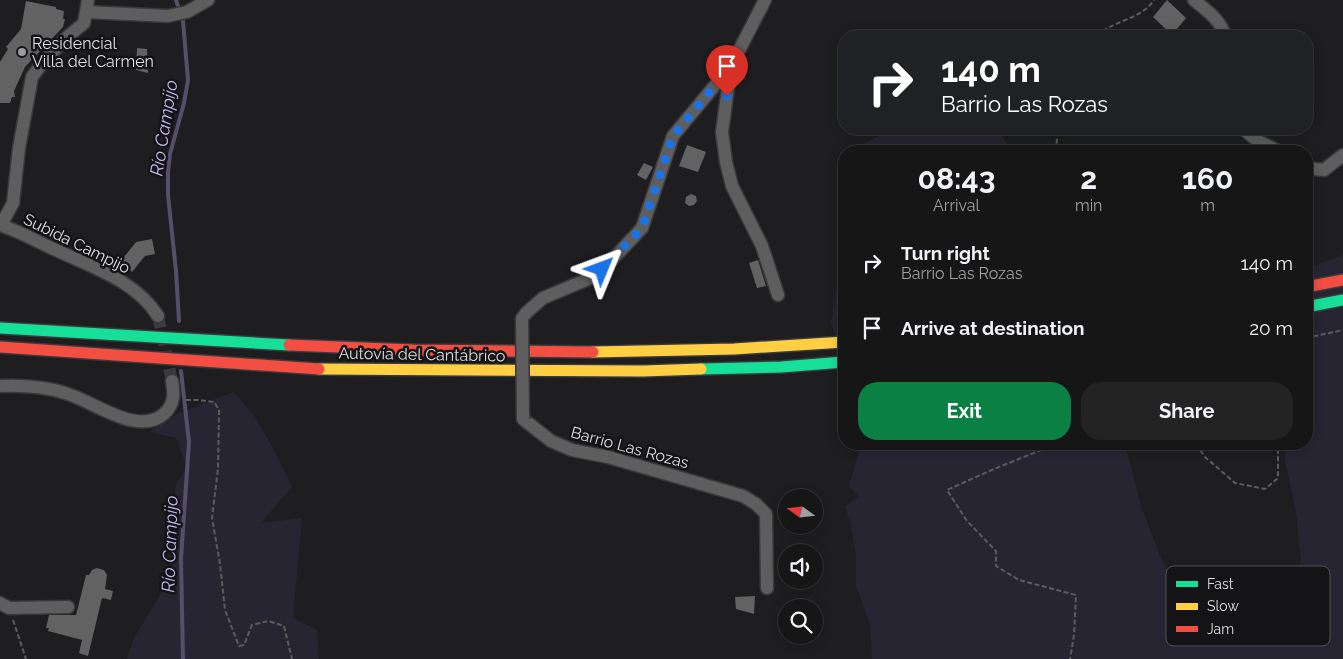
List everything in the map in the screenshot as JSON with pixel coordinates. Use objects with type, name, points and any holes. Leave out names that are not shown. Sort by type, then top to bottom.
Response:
[{"type":"highway","points":[[1313,286],[1343,280]]},
{"type":"highway","points":[[1313,306],[1343,300]]},
{"type":"highway","name":"Autovía del Cantábrico","points":[[0,328],[141,338],[404,350],[642,352],[780,348],[838,343]]},
{"type":"highway","name":"Autovía del Cantábrico","points":[[0,347],[310,369],[642,371],[838,362]]},
{"type":"street","points":[[1,225],[13,203],[19,148],[32,78],[44,61],[84,23],[88,6],[168,16],[187,12],[208,0]]},
{"type":"street","name":"Barrio Las Rozas","points":[[765,0],[731,66],[673,136],[642,228],[593,277],[543,298],[522,319],[523,419],[551,441],[572,450],[608,457],[705,484],[743,496],[756,504],[766,514],[767,588]]},
{"type":"street","points":[[1194,0],[1218,21],[1224,30]]},
{"type":"street","name":"Barrio Las Rozas","points":[[731,66],[722,132],[726,162],[732,186],[762,246],[778,295]]},
{"type":"street","points":[[1250,135],[1266,145]]},
{"type":"street","points":[[1313,169],[1324,170],[1343,155]]},
{"type":"street","name":"Subida Campijo","points":[[1,225],[111,275],[130,287],[150,304],[158,316]]},
{"type":"street","points":[[0,386],[23,385],[43,387],[68,394],[136,422],[150,422],[160,417],[171,407],[173,401],[172,381]]},
{"type":"street","points":[[5,605],[68,607]]},
{"type":"path","points":[[1103,30],[1141,13],[1154,0]]},
{"type":"path","points":[[1313,336],[1343,330]]},
{"type":"path","points":[[173,401],[199,400],[214,402],[219,410],[218,469],[212,518],[225,610],[239,646],[244,645],[252,625],[268,621],[284,626],[292,659]]},
{"type":"path","points":[[1041,450],[946,490],[967,521],[996,551],[996,566],[1019,580],[1076,595],[1074,635],[1070,659]]},
{"type":"path","points":[[1200,450],[1205,457],[1235,483],[1265,489],[1278,478],[1278,450]]},
{"type":"path","points":[[5,605],[26,659]]},
{"type":"shaded area","points":[[880,135],[1002,135],[1007,145],[863,145]]},
{"type":"shaded area","points":[[1343,255],[1343,659],[872,659],[870,624],[856,586],[856,556],[845,506],[859,497],[849,486],[859,450],[1127,450],[1141,506],[1160,556],[1166,566],[1166,646],[1330,646],[1330,566],[1300,566],[1301,561],[1296,513],[1285,459],[1286,450],[1313,450],[1313,266]]},
{"type":"shaded area","points":[[838,280],[838,343],[831,323]]},
{"type":"shaded area","points":[[234,392],[253,414],[292,487],[261,523],[302,518],[293,618],[317,630],[319,659],[127,659],[133,640],[171,577],[170,542],[176,484],[187,468],[176,438],[149,432],[177,414]]},
{"type":"building","points":[[1167,0],[1186,18],[1176,30],[1167,30],[1153,17]]},
{"type":"building","name":"Residencial Villa del Carmen","points":[[26,1],[56,7],[56,9],[64,11],[63,27],[25,67],[14,91],[15,97],[12,97],[10,103],[0,103],[0,62],[8,49],[6,47],[21,29]]},
{"type":"building","points":[[137,48],[147,49],[148,73],[136,70]]},
{"type":"building","points":[[687,145],[706,152],[698,172],[679,166]]},
{"type":"building","points":[[644,163],[653,167],[646,180],[637,175]]},
{"type":"building","points":[[691,194],[696,196],[697,201],[694,205],[689,206],[685,203],[686,197]]},
{"type":"building","points":[[152,239],[155,254],[145,256],[132,272],[120,262],[136,242]]},
{"type":"building","points":[[758,260],[766,286],[757,288],[749,263]]},
{"type":"building","points":[[97,568],[104,570],[107,575],[105,589],[113,591],[111,600],[102,598],[88,656],[79,653],[82,640],[48,631],[49,628],[46,628],[49,615],[76,615],[86,575],[89,575],[92,570]]},
{"type":"building","points":[[755,596],[754,614],[736,609],[735,597]]},
{"type":"waterway","name":"Río Campijo","points":[[176,0],[183,21],[188,80],[184,103],[170,154],[168,172],[168,195],[179,321]]},
{"type":"waterway","name":"Río Campijo","points":[[181,371],[189,442],[181,559],[183,659]]},
{"type":"tunnel","points":[[158,316],[172,381]]},
{"type":"traffic: fast","points":[[1313,306],[1343,300]]},
{"type":"traffic: fast","points":[[0,328],[289,345]]},
{"type":"traffic: fast","points":[[701,369],[781,367],[838,362]]},
{"type":"traffic: slow","points":[[593,352],[734,349],[838,342]]},
{"type":"traffic: slow","points":[[319,369],[643,371],[701,369]]},
{"type":"traffic: jam","points":[[1313,286],[1343,280]]},
{"type":"traffic: jam","points":[[289,345],[413,350],[593,352]]},
{"type":"traffic: jam","points":[[0,347],[319,369]]},
{"type":"place","name":"Residencial Villa del Carmen","points":[[22,52]]},
{"type":"route","points":[[602,269],[642,228],[673,136],[731,66],[727,96]]}]
